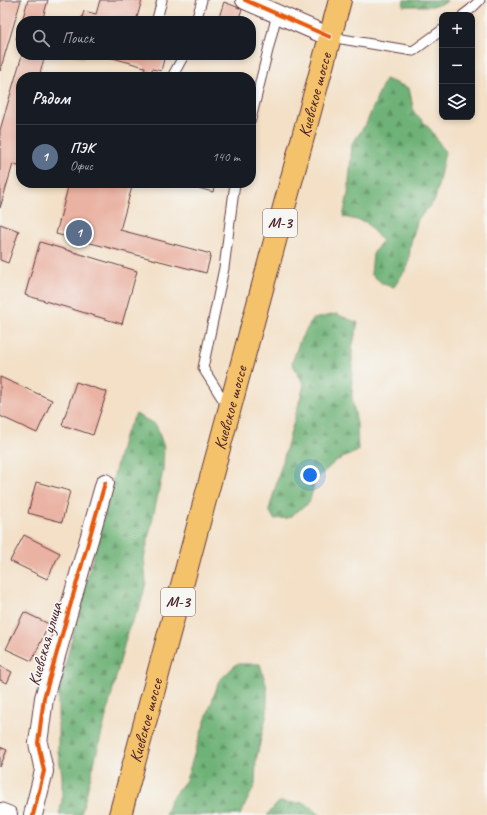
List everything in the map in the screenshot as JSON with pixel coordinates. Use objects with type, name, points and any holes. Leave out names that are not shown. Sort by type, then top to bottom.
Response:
[{"type":"highway","name":"Киевское шоссе","points":[[120,815],[340,0]]},
{"type":"street","points":[[245,0],[330,37]]},
{"type":"street","name":"Киевская улица","points":[[33,815],[44,771],[38,743],[44,698],[105,483]]},
{"type":"street","points":[[0,812],[8,815]]},
{"type":"lane","points":[[158,16],[162,0]]},
{"type":"lane","points":[[197,16],[202,0]]},
{"type":"lane","points":[[468,12],[480,0]]},
{"type":"lane","points":[[256,99],[277,14]]},
{"type":"lane","points":[[330,37],[412,51],[439,32]]},
{"type":"lane","points":[[175,72],[181,60]]},
{"type":"lane","points":[[230,409],[203,368],[224,268],[234,188]]},
{"type":"green space","points":[[404,0],[447,0],[445,3],[433,6],[403,6]]},
{"type":"green space","points":[[385,79],[409,88],[414,112],[431,130],[445,152],[435,200],[418,219],[411,242],[408,266],[394,287],[383,284],[371,274],[373,254],[382,241],[366,222],[343,217],[348,194],[352,144],[366,124]]},
{"type":"green space","points":[[336,314],[358,323],[352,348],[352,398],[357,424],[358,451],[336,461],[316,479],[309,503],[288,518],[274,519],[269,510],[304,385],[292,363],[300,340],[313,319]]},
{"type":"green space","points":[[136,414],[156,425],[164,447],[163,471],[144,559],[146,583],[140,606],[128,630],[81,815],[59,815],[62,801],[62,775],[58,751],[58,693],[124,436]]},
{"type":"green space","points":[[236,664],[260,664],[267,688],[267,713],[256,760],[255,785],[240,815],[165,815],[171,799],[186,780],[219,681]]},
{"type":"green space","points":[[279,802],[305,803],[321,815],[267,815]]},
{"type":"building","points":[[0,0],[21,0],[16,16],[0,71]]},
{"type":"building","points":[[28,0],[48,0],[43,16],[23,16]]},
{"type":"building","points":[[100,0],[142,0],[137,16],[82,16],[84,11],[96,14]]},
{"type":"building","points":[[224,2],[242,9],[240,16],[219,16]]},
{"type":"building","points":[[21,60],[44,60],[40,72],[17,72]]},
{"type":"building","points":[[120,60],[164,60],[161,71],[152,69],[151,72],[144,72],[145,67]]},
{"type":"building","points":[[16,75],[16,165],[13,164],[0,208],[0,130]]},
{"type":"building","points":[[68,188],[132,188],[120,230],[211,254],[206,273],[56,234]]},
{"type":"building","points":[[198,188],[214,188],[213,192]]},
{"type":"building","points":[[0,224],[19,231],[8,263],[0,260]]},
{"type":"building","points":[[40,242],[137,271],[122,324],[25,295]]},
{"type":"building","points":[[0,377],[52,400],[37,433],[0,416]]},
{"type":"building","points":[[76,382],[107,392],[93,435],[62,425]]},
{"type":"building","points":[[36,482],[70,491],[62,522],[28,513]]},
{"type":"building","points":[[24,535],[60,553],[47,579],[10,561]]},
{"type":"building","points":[[24,612],[49,624],[32,661],[6,649]]},
{"type":"building","points":[[0,666],[12,672],[7,683],[0,680]]},
{"type":"building","points":[[0,747],[7,750],[0,767]]},
{"type":"cycle path","points":[[245,0],[330,37]]},
{"type":"cycle path","points":[[33,815],[44,771],[38,743],[44,698],[105,483]]},
{"type":"place","name":"ПЭК","points":[[79,233]]}]
